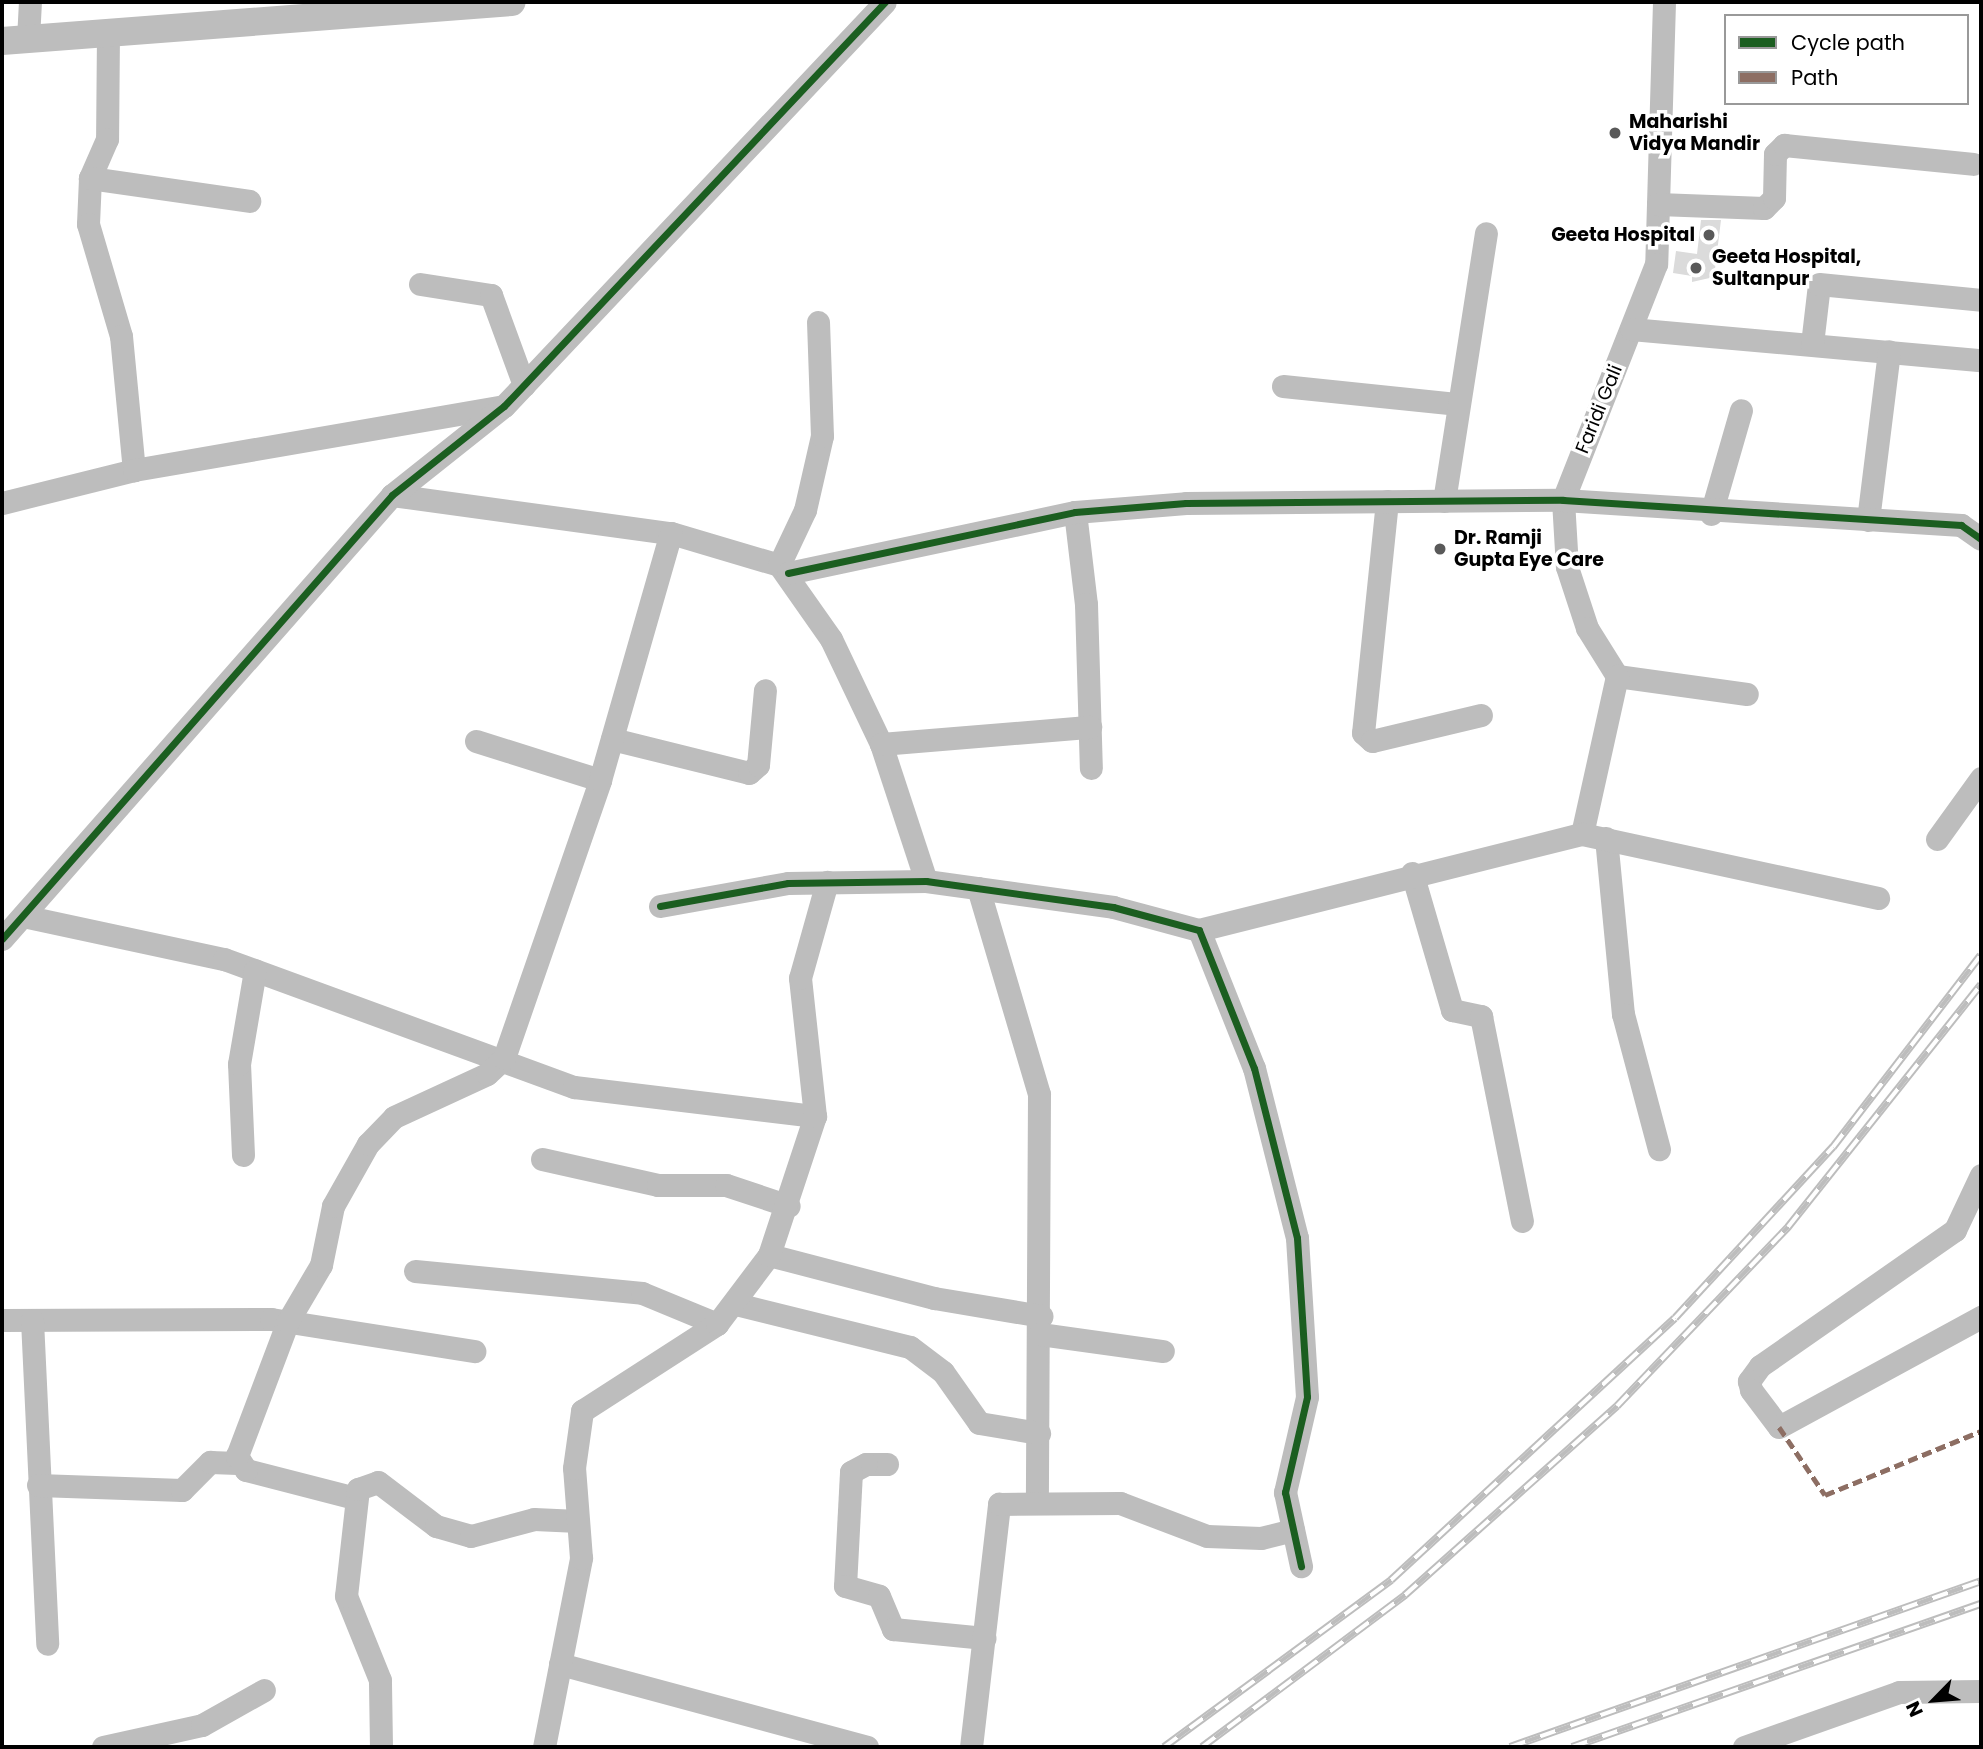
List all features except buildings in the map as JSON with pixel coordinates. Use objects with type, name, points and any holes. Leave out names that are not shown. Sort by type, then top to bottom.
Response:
[{"type":"street","points":[[30,2],[15,40],[314,9],[512,2]]},
{"type":"street","points":[[2,939],[392,495],[504,406],[885,2]]},
{"type":"street","name":"Faridi Gali","points":[[1617,676],[1587,628],[1567,567],[1563,500],[1656,264],[1664,2]]},
{"type":"street","points":[[108,32],[107,139],[90,178],[90,240],[121,336],[134,470]]},
{"type":"street","points":[[1658,204],[1763,208],[1774,198],[1775,154],[1784,145],[1973,164]]},
{"type":"street","points":[[90,178],[249,201]]},
{"type":"street","points":[[1444,501],[1456,404],[1486,233]]},
{"type":"street","points":[[1812,344],[1819,284],[1981,300]]},
{"type":"street","points":[[420,285],[491,295],[524,385]]},
{"type":"street","points":[[783,569],[805,510],[821,436],[818,322]]},
{"type":"street","points":[[1631,329],[1981,360]]},
{"type":"street","points":[[1868,520],[1889,351]]},
{"type":"street","points":[[1283,386],[1456,404]]},
{"type":"street","points":[[2,503],[134,470],[504,406]]},
{"type":"street","points":[[1711,514],[1741,410]]},
{"type":"street","points":[[392,495],[671,533],[783,569],[1075,512],[1186,503],[1563,500],[1711,514],[1961,525],[1981,539]]},
{"type":"street","points":[[1387,501],[1363,733],[1372,741],[1481,715]]},
{"type":"street","points":[[1075,512],[1091,768]]},
{"type":"street","points":[[237,1463],[288,1321],[321,1265],[333,1206],[382,1127],[487,1074],[504,1058],[600,780],[671,533]]},
{"type":"street","points":[[783,569],[831,639],[881,744],[926,881]]},
{"type":"street","points":[[1582,834],[1617,676],[1747,694]]},
{"type":"street","points":[[612,739],[749,773],[758,765],[765,690]]},
{"type":"street","points":[[881,744],[1090,727]]},
{"type":"street","points":[[476,741],[600,780]]},
{"type":"street","points":[[1937,839],[1981,778]]},
{"type":"street","points":[[660,906],[788,883],[926,881],[1113,907],[1199,930],[1412,873],[1582,834],[1765,879],[1878,898]]},
{"type":"street","points":[[1606,838],[1623,1014],[1659,1149]]},
{"type":"street","points":[[1412,873],[1452,1010],[1481,1016],[1522,1221]]},
{"type":"street","points":[[544,1747],[581,1558],[574,1468],[582,1411],[718,1324],[736,1304],[769,1255],[789,1206],[815,1116],[800,978],[827,882]]},
{"type":"street","points":[[978,888],[1039,1094],[1040,1325],[1037,1499]]},
{"type":"street","points":[[23,916],[136,937],[255,970],[504,1058],[574,1087],[815,1116]]},
{"type":"street","points":[[1199,930],[1254,1068],[1297,1238],[1307,1397],[1285,1492],[1301,1566]]},
{"type":"street","points":[[243,1155],[239,1064],[255,970]]},
{"type":"street","points":[[542,1159],[658,1185],[726,1185],[789,1206]]},
{"type":"street","points":[[1981,1175],[1955,1230],[1760,1366],[1751,1390],[1779,1427],[1981,1317]]},
{"type":"street","points":[[769,1255],[1040,1325],[1163,1351]]},
{"type":"street","points":[[415,1271],[642,1293],[718,1324]]},
{"type":"street","points":[[736,1304],[910,1347],[943,1372],[979,1423],[1039,1433]]},
{"type":"street","points":[[2,1320],[288,1321],[474,1351]]},
{"type":"street","points":[[32,1320],[38,1485],[46,1535],[47,1644]]},
{"type":"street","points":[[38,1485],[182,1490],[210,1462],[237,1463],[355,1498]]},
{"type":"street","points":[[887,1464],[866,1464],[852,1472],[845,1586],[878,1596],[893,1629],[985,1638]]},
{"type":"street","points":[[381,1747],[380,1681],[346,1596],[355,1498],[363,1483],[378,1482],[436,1526],[471,1536],[534,1519],[578,1521]]},
{"type":"street","points":[[971,1747],[985,1638],[996,1508],[1037,1499],[1120,1503],[1207,1536],[1261,1538],[1293,1530]]},
{"type":"street","points":[[560,1664],[867,1747]]},
{"type":"street","points":[[103,1747],[129,1744],[202,1724],[264,1690]]},
{"type":"street","points":[[1744,1747],[1899,1692],[1981,1691]]},
{"type":"railway","points":[[1164,1747],[1391,1580],[1675,1318],[1833,1147],[1981,955]]},
{"type":"railway","points":[[1202,1747],[1405,1595],[1617,1406],[1788,1227],[1981,984]]},
{"type":"railway","points":[[1510,1747],[1981,1581]]},
{"type":"railway","points":[[1572,1747],[1981,1604]]},
{"type":"marked path","points":[[1779,1427],[1825,1495],[1981,1431]]},
{"type":"cycle path","points":[[2,939],[392,495],[504,406],[885,2]]},
{"type":"cycle path","points":[[788,573],[1075,512],[1186,503],[1563,500],[1961,525],[1981,539]]},
{"type":"cycle path","points":[[660,906],[788,883],[926,881],[1113,907],[1199,930],[1254,1068],[1297,1238],[1307,1397],[1285,1492],[1301,1566]]},
{"type":"place","name":"Maharishi Vidya Mandir","points":[[1615,133]]},
{"type":"place","name":"Geeta Hospital","points":[[1709,235]]},
{"type":"place","name":"Geeta Hospital, Sultanpur","points":[[1696,268]]},
{"type":"place","name":"Dr. Ramji Gupta Eye Care","points":[[1440,549]]}]
